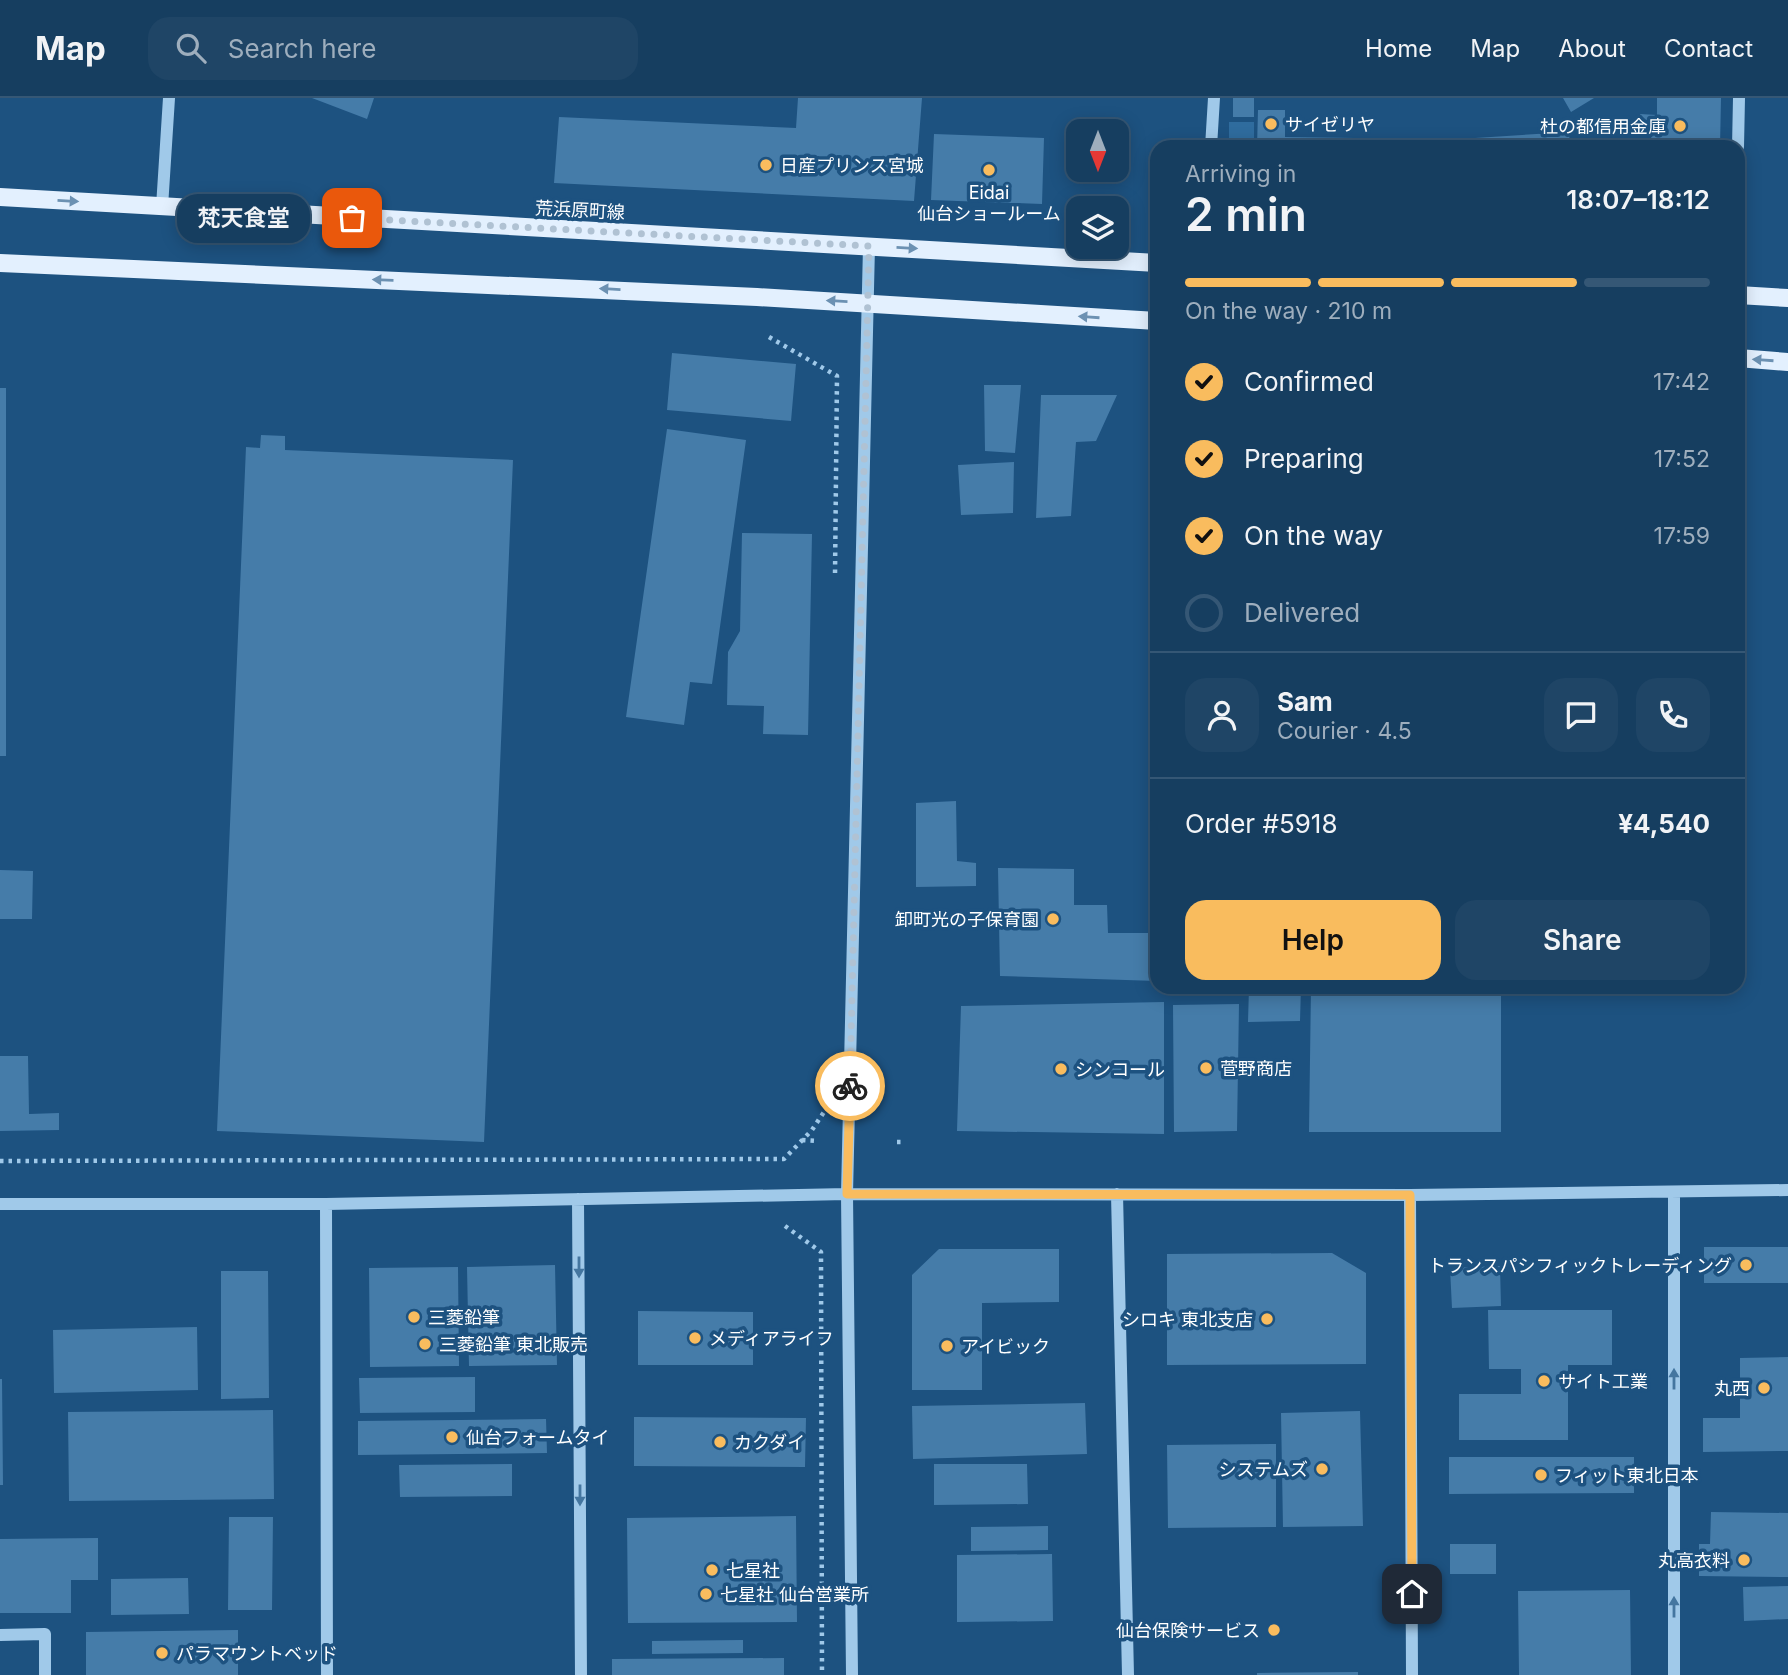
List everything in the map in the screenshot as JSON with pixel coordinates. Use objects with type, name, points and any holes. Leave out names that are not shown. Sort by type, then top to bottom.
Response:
[{"type":"main road","name":"荒浜原町線","points":[[0,197],[1150,263]]},
{"type":"main road","points":[[0,263],[869,302],[1150,321]]},
{"type":"main road","points":[[1745,295],[1788,298]]},
{"type":"main road","points":[[1745,359],[1788,362]]},
{"type":"street","points":[[162,207],[169,98]]},
{"type":"street","points":[[1211,140],[1214,98]]},
{"type":"street","points":[[1738,140],[1739,98]]},
{"type":"street","points":[[852,1675],[847,1194],[869,246]]},
{"type":"street","points":[[0,1204],[326,1203],[847,1194],[1410,1195],[1788,1190]]},
{"type":"street","points":[[1674,1192],[1674,1675]]},
{"type":"street","points":[[1116,1194],[1128,1675]]},
{"type":"street","points":[[1410,1195],[1412,1675]]},
{"type":"street","points":[[578,1199],[581,1675]]},
{"type":"street","points":[[326,1203],[327,1675]]},
{"type":"street","points":[[0,1635],[45,1634],[45,1675]]},
{"type":"path","points":[[769,337],[837,376],[835,582]]},
{"type":"path","points":[[0,1161],[784,1159],[829,1106]]},
{"type":"path","points":[[802,1140],[817,1140]]},
{"type":"path","points":[[785,1226],[821,1252],[822,1675]]},
{"type":"shaded area","points":[[1229,122],[1254,122],[1254,140],[1229,140]]},
{"type":"building","points":[[312,98],[374,98],[367,119]]},
{"type":"building","points":[[798,98],[922,98],[914,201],[554,183],[559,117],[796,128]]},
{"type":"building","points":[[1233,98],[1254,98],[1254,117],[1233,117]]},
{"type":"building","points":[[1563,98],[1594,98],[1571,112]]},
{"type":"building","name":"杜の都信用金庫","points":[[1657,98],[1721,98],[1720,140],[1651,140],[1651,137],[1640,137],[1640,114],[1657,115]]},
{"type":"building","points":[[1258,110],[1285,110],[1285,137],[1355,138],[1355,140],[1257,140]]},
{"type":"building","points":[[1569,132],[1570,140],[1444,140]]},
{"type":"building","points":[[934,134],[1044,138],[1042,204],[931,200]]},
{"type":"building","points":[[672,353],[796,364],[791,421],[667,410]]},
{"type":"building","points":[[984,385],[1021,385],[1015,453],[985,451]]},
{"type":"building","points":[[0,388],[6,388],[6,756],[0,756]]},
{"type":"building","points":[[1041,395],[1117,395],[1096,441],[1076,442],[1071,516],[1036,518]]},
{"type":"building","points":[[667,429],[746,440],[712,684],[690,682],[684,725],[626,717]]},
{"type":"building","points":[[261,435],[285,436],[285,450],[513,460],[484,1142],[217,1131],[246,447],[260,448]]},
{"type":"building","points":[[1014,462],[1013,513],[961,515],[958,465]]},
{"type":"building","points":[[742,533],[812,534],[808,735],[763,734],[764,706],[727,705],[728,652],[740,631]]},
{"type":"building","points":[[956,801],[957,861],[976,863],[976,886],[916,887],[916,803]]},
{"type":"building","name":"卸町光の子保育園","points":[[998,868],[1074,869],[1074,905],[1107,905],[1108,933],[1150,933],[1150,981],[1000,976]]},
{"type":"building","points":[[0,870],[33,871],[32,919],[0,919]]},
{"type":"building","points":[[1249,994],[1301,994],[1300,1021],[1248,1022]]},
{"type":"building","points":[[1311,994],[1501,994],[1501,1132],[1309,1132]]},
{"type":"building","name":"シンコール","points":[[1164,1002],[1164,1134],[957,1131],[961,1006]]},
{"type":"building","name":"菅野商店","points":[[1239,1004],[1237,1131],[1174,1132],[1173,1005]]},
{"type":"building","points":[[0,1056],[28,1056],[29,1114],[59,1113],[59,1130],[0,1131]]},
{"type":"building","name":"トランスパシフィックトレーディング","points":[[1704,1247],[1788,1247],[1788,1283],[1704,1283]]},
{"type":"building","name":"アイビック","points":[[939,1249],[1059,1249],[1059,1302],[982,1303],[982,1390],[912,1390],[912,1275]]},
{"type":"building","name":"シロキ 東北支店","points":[[1332,1253],[1366,1273],[1366,1364],[1167,1365],[1167,1254]]},
{"type":"building","points":[[555,1265],[557,1365],[469,1366],[467,1267]]},
{"type":"building","points":[[1500,1266],[1501,1306],[1452,1308],[1450,1268]]},
{"type":"building","name":"三菱鉛筆","points":[[458,1267],[459,1366],[370,1367],[369,1268]]},
{"type":"building","points":[[221,1271],[268,1271],[269,1398],[221,1399]]},
{"type":"building","name":"サイト工業","points":[[1488,1310],[1612,1310],[1612,1365],[1568,1365],[1568,1440],[1459,1440],[1459,1394],[1521,1394],[1521,1369],[1489,1369]]},
{"type":"building","name":"メディアライフ","points":[[638,1311],[753,1312],[753,1365],[638,1365]]},
{"type":"building","points":[[197,1327],[198,1390],[54,1393],[53,1330]]},
{"type":"building","name":"丸西","points":[[1788,1357],[1788,1451],[1703,1452],[1703,1418],[1740,1418],[1740,1358]]},
{"type":"building","points":[[475,1377],[475,1412],[360,1413],[359,1378]]},
{"type":"building","points":[[2,1379],[3,1485],[0,1485]]},
{"type":"building","points":[[1085,1403],[1087,1454],[913,1459],[912,1406]]},
{"type":"building","points":[[273,1410],[274,1499],[69,1501],[68,1412]]},
{"type":"building","name":"システムズ","points":[[1360,1411],[1363,1526],[1283,1527],[1281,1413]]},
{"type":"building","name":"カクダイ","points":[[634,1417],[806,1418],[805,1467],[634,1466]]},
{"type":"building","name":"仙台フォームタイ","points":[[546,1419],[547,1453],[358,1455],[358,1421]]},
{"type":"building","points":[[1276,1444],[1276,1527],[1168,1528],[1167,1445]]},
{"type":"building","name":"フィット東北日本","points":[[1449,1457],[1634,1457],[1634,1493],[1449,1494]]},
{"type":"building","points":[[512,1464],[512,1496],[400,1497],[399,1465]]},
{"type":"building","points":[[934,1464],[1027,1464],[1028,1504],[934,1505]]},
{"type":"building","name":"丸高衣料","points":[[1711,1512],[1788,1513],[1788,1577],[1699,1576],[1699,1544],[1710,1544]]},
{"type":"building","name":"七星社","points":[[796,1516],[797,1622],[628,1623],[627,1518]]},
{"type":"building","points":[[229,1517],[273,1517],[272,1610],[228,1610]]},
{"type":"building","points":[[1048,1526],[1048,1550],[971,1551],[971,1527]]},
{"type":"building","points":[[98,1538],[98,1580],[71,1580],[71,1613],[0,1613],[0,1539]]},
{"type":"building","points":[[1450,1544],[1496,1544],[1496,1574],[1450,1574]]},
{"type":"building","points":[[1052,1554],[1053,1621],[957,1622],[957,1555]]},
{"type":"building","points":[[188,1578],[189,1614],[111,1615],[111,1579]]},
{"type":"building","points":[[1788,1586],[1788,1619],[1744,1621],[1743,1587]]},
{"type":"building","points":[[1630,1590],[1631,1675],[1519,1675],[1518,1591]]},
{"type":"building","name":"パラマウントベッド","points":[[238,1630],[238,1675],[86,1675],[86,1632]]},
{"type":"building","points":[[743,1640],[743,1653],[652,1654],[652,1641]]},
{"type":"building","points":[[784,1658],[784,1675],[612,1675],[612,1659]]},
{"type":"building","points":[[1358,1672],[1358,1675],[1257,1675],[1257,1673]]},
{"type":"way so far","points":[[352,218],[869,246],[869,345],[850,1086]]},
{"type":"place","name":"サイゼリヤ","points":[[1271,124]]},
{"type":"place","name":"杜の都信用金庫","points":[[1680,126]]},
{"type":"place","name":"日産プリンス宮城","points":[[766,165]]},
{"type":"place","name":"Eidai 仙台ショールーム","points":[[989,170]]},
{"type":"place","name":"梵天食堂","points":[[352,218]]},
{"type":"place","name":"卸町光の子保育園","points":[[1053,919]]},
{"type":"place","name":"菅野商店","points":[[1206,1068]]},
{"type":"place","name":"シンコール","points":[[1061,1069]]},
{"type":"place","name":"トランスパシフィックトレーディング","points":[[1746,1265]]},
{"type":"place","name":"三菱鉛筆","points":[[414,1317]]},
{"type":"place","name":"シロキ 東北支店","points":[[1267,1319]]},
{"type":"place","name":"メディアライフ","points":[[695,1338]]},
{"type":"place","name":"三菱鉛筆 東北販売","points":[[425,1344]]},
{"type":"place","name":"アイビック","points":[[947,1346]]},
{"type":"place","name":"サイト工業","points":[[1544,1381]]},
{"type":"place","name":"丸西","points":[[1764,1388]]},
{"type":"place","name":"仙台フォームタイ","points":[[452,1437]]},
{"type":"place","name":"カクダイ","points":[[720,1442]]},
{"type":"place","name":"システムズ","points":[[1322,1469]]},
{"type":"place","name":"フィット東北日本","points":[[1541,1475]]},
{"type":"place","name":"丸高衣料","points":[[1744,1560]]},
{"type":"place","name":"七星社","points":[[712,1570]]},
{"type":"place","name":"七星社 仙台営業所","points":[[706,1594]]},
{"type":"place","name":"仙台保険サービス","points":[[1274,1630]]},
{"type":"place","name":"パラマウントベッド","points":[[162,1653]]},
{"type":"route","points":[[850,1086],[847,1194],[1410,1195],[1412,1594]]}]
